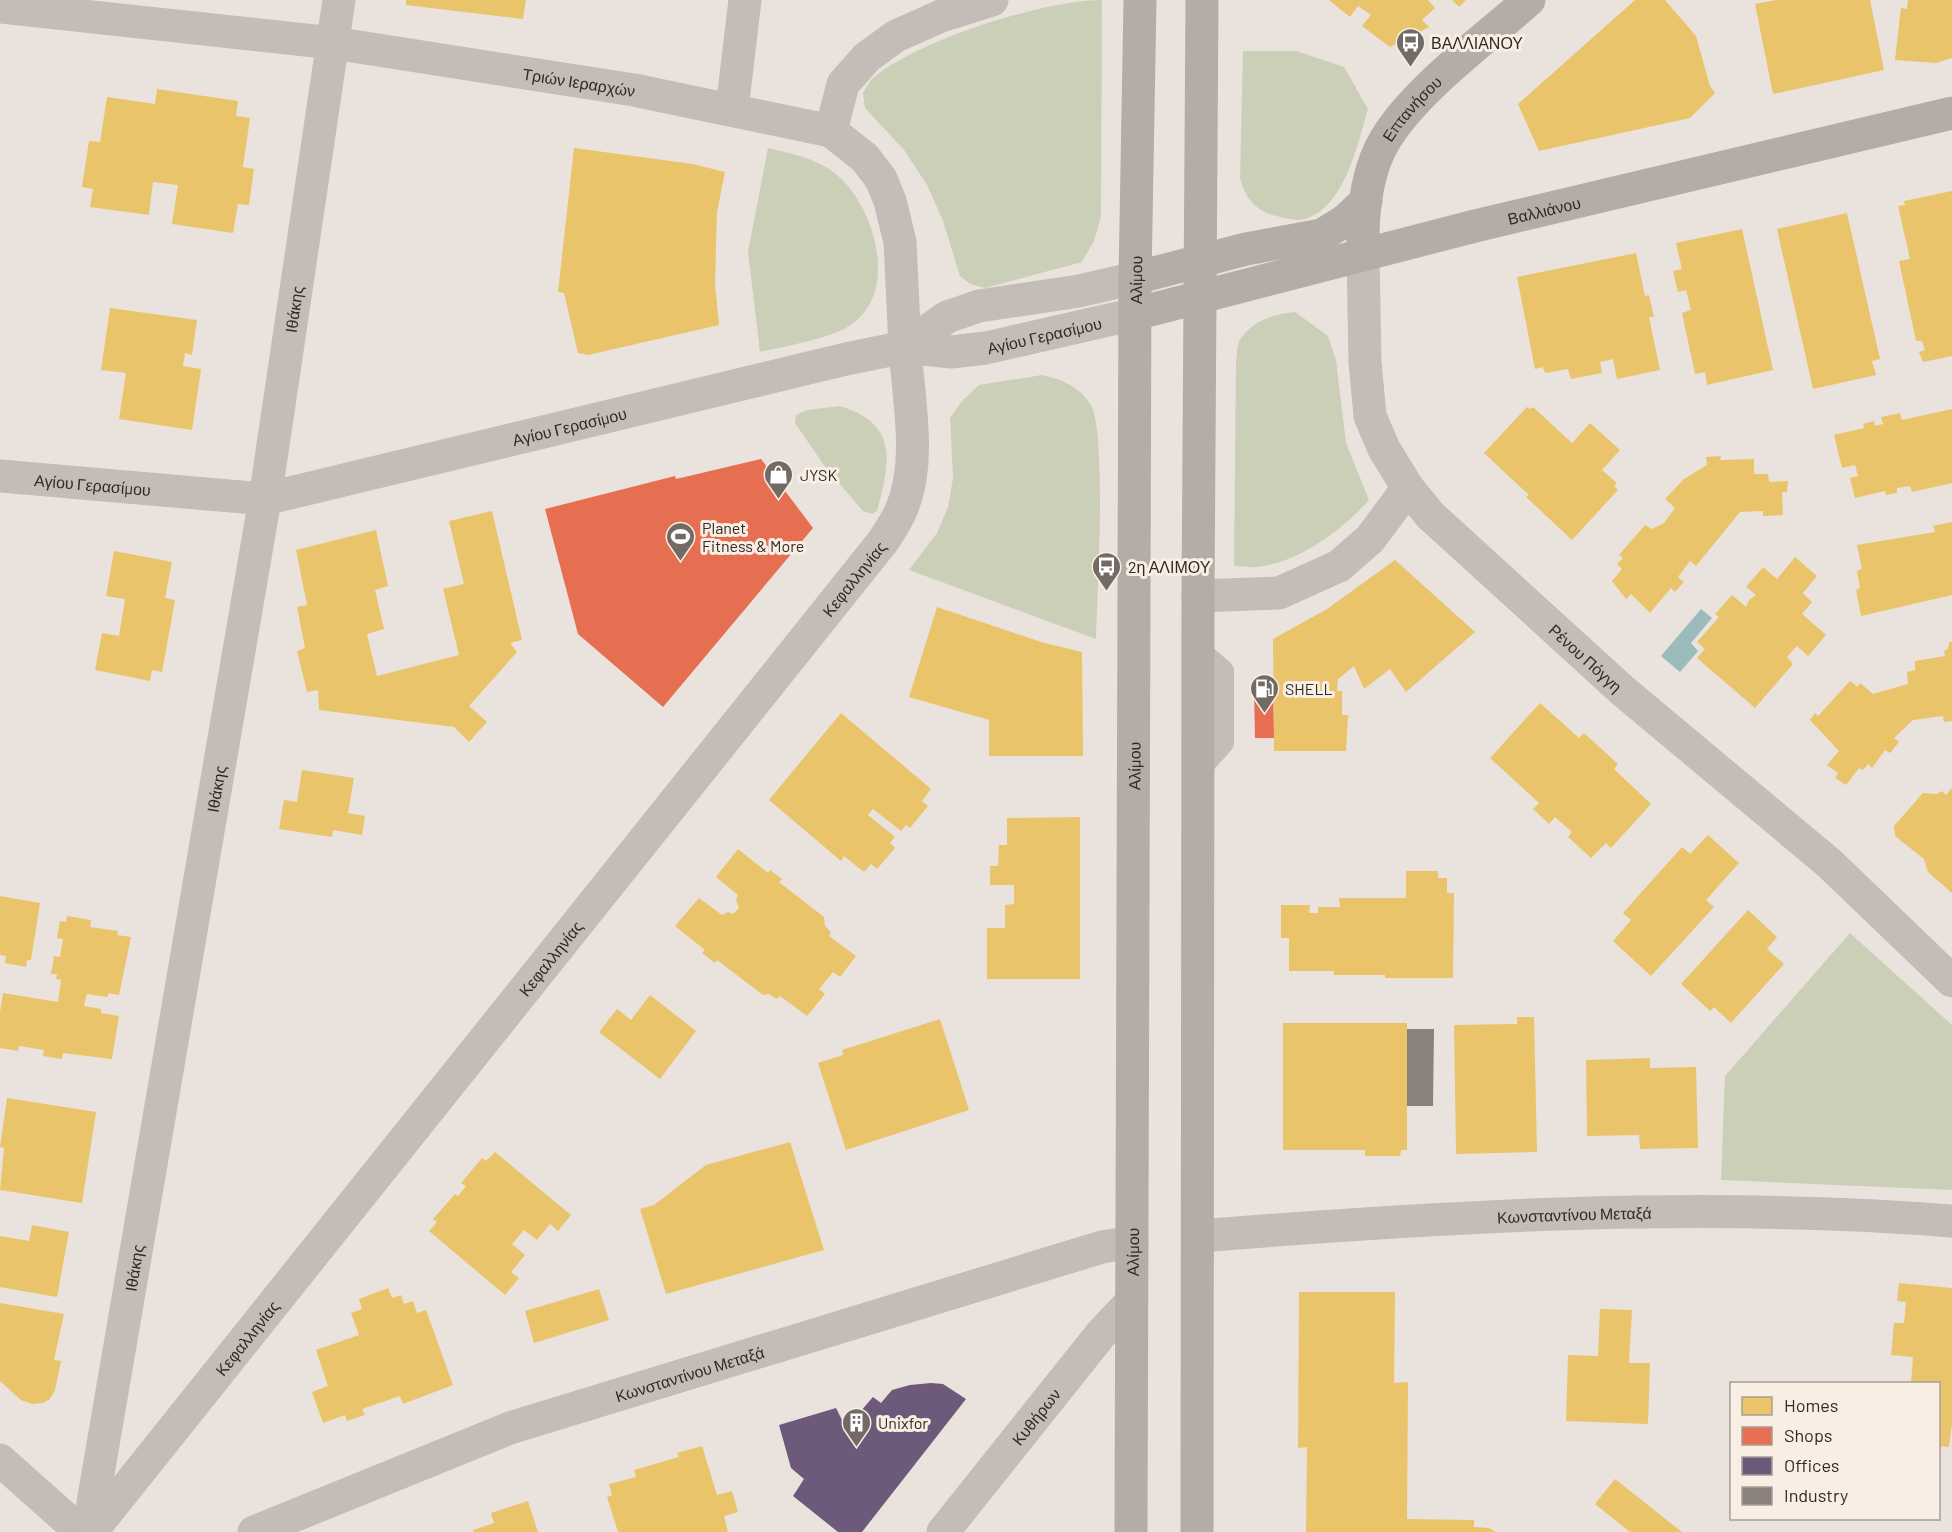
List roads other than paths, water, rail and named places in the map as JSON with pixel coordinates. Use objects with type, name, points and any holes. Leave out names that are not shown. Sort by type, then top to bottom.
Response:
[{"type":"main road","name":"Αλίμου","points":[[1131,1532],[1135,278],[1140,0]]},
{"type":"main road","points":[[1197,1532],[1198,596],[1202,0]]},
{"type":"main road","name":"Επτανήσου","points":[[1363,255],[1368,183],[1384,141],[1410,106],[1528,0]]},
{"type":"main road","name":"Βαλλιάνου","points":[[1135,314],[1363,255],[1952,113]]},
{"type":"main road","points":[[1135,278],[1246,249],[1322,235],[1346,220],[1366,201]]},
{"type":"street","name":"Ιθάκης","points":[[90,1532],[265,499],[339,0]]},
{"type":"street","points":[[732,109],[745,0]]},
{"type":"street","points":[[831,131],[843,84],[867,57],[896,36],[932,20],[992,0]]},
{"type":"street","name":"Τριών Ιεραρχών","points":[[0,7],[333,43],[634,90],[831,131],[865,158],[881,179],[890,201],[900,242],[905,347]]},
{"type":"street","name":"Ρένου Πόγγη","points":[[1363,255],[1365,362],[1370,416],[1384,449],[1408,488],[1430,515],[1623,691],[1829,863],[1952,981]]},
{"type":"street","points":[[905,347],[947,317],[979,306],[1079,291],[1135,278]]},
{"type":"street","name":"Αγίου Γερασίμου","points":[[0,476],[265,499],[905,347],[951,352],[986,348],[1135,314]]},
{"type":"street","name":"Κεφαλληνίας","points":[[90,1532],[884,540],[903,508],[910,473],[911,443],[905,347]]},
{"type":"street","points":[[1198,596],[1279,593],[1339,566],[1370,538],[1408,488]]},
{"type":"street","name":"Κωνσταντίνου Μεταξά","points":[[1199,1236],[1386,1220],[1583,1211],[1708,1211],[1952,1221]]},
{"type":"street","name":"Κωνσταντίνου Μεταξά","points":[[254,1532],[510,1428],[1102,1247],[1132,1242]]},
{"type":"street","name":"Κυθήρων","points":[[943,1532],[1101,1334],[1131,1302]]},
{"type":"street","points":[[0,1460],[81,1532]]},
{"type":"water","points":[[1701,609],[1712,618],[1691,643],[1698,651],[1680,672],[1661,656]]},
{"type":"place","name":"ΒΑΛΛΙΑΝΟΥ","points":[[1410,68]]},
{"type":"place","name":"JYSK","points":[[779,500]]},
{"type":"place","name":"Planet Fitness & More","points":[[681,562]]},
{"type":"place","name":"2η ΑΛΙΜΟΥ","points":[[1107,592]]},
{"type":"place","name":"SHELL","points":[[1264,714]]},
{"type":"place","name":"Unixfor","points":[[857,1448]]}]
